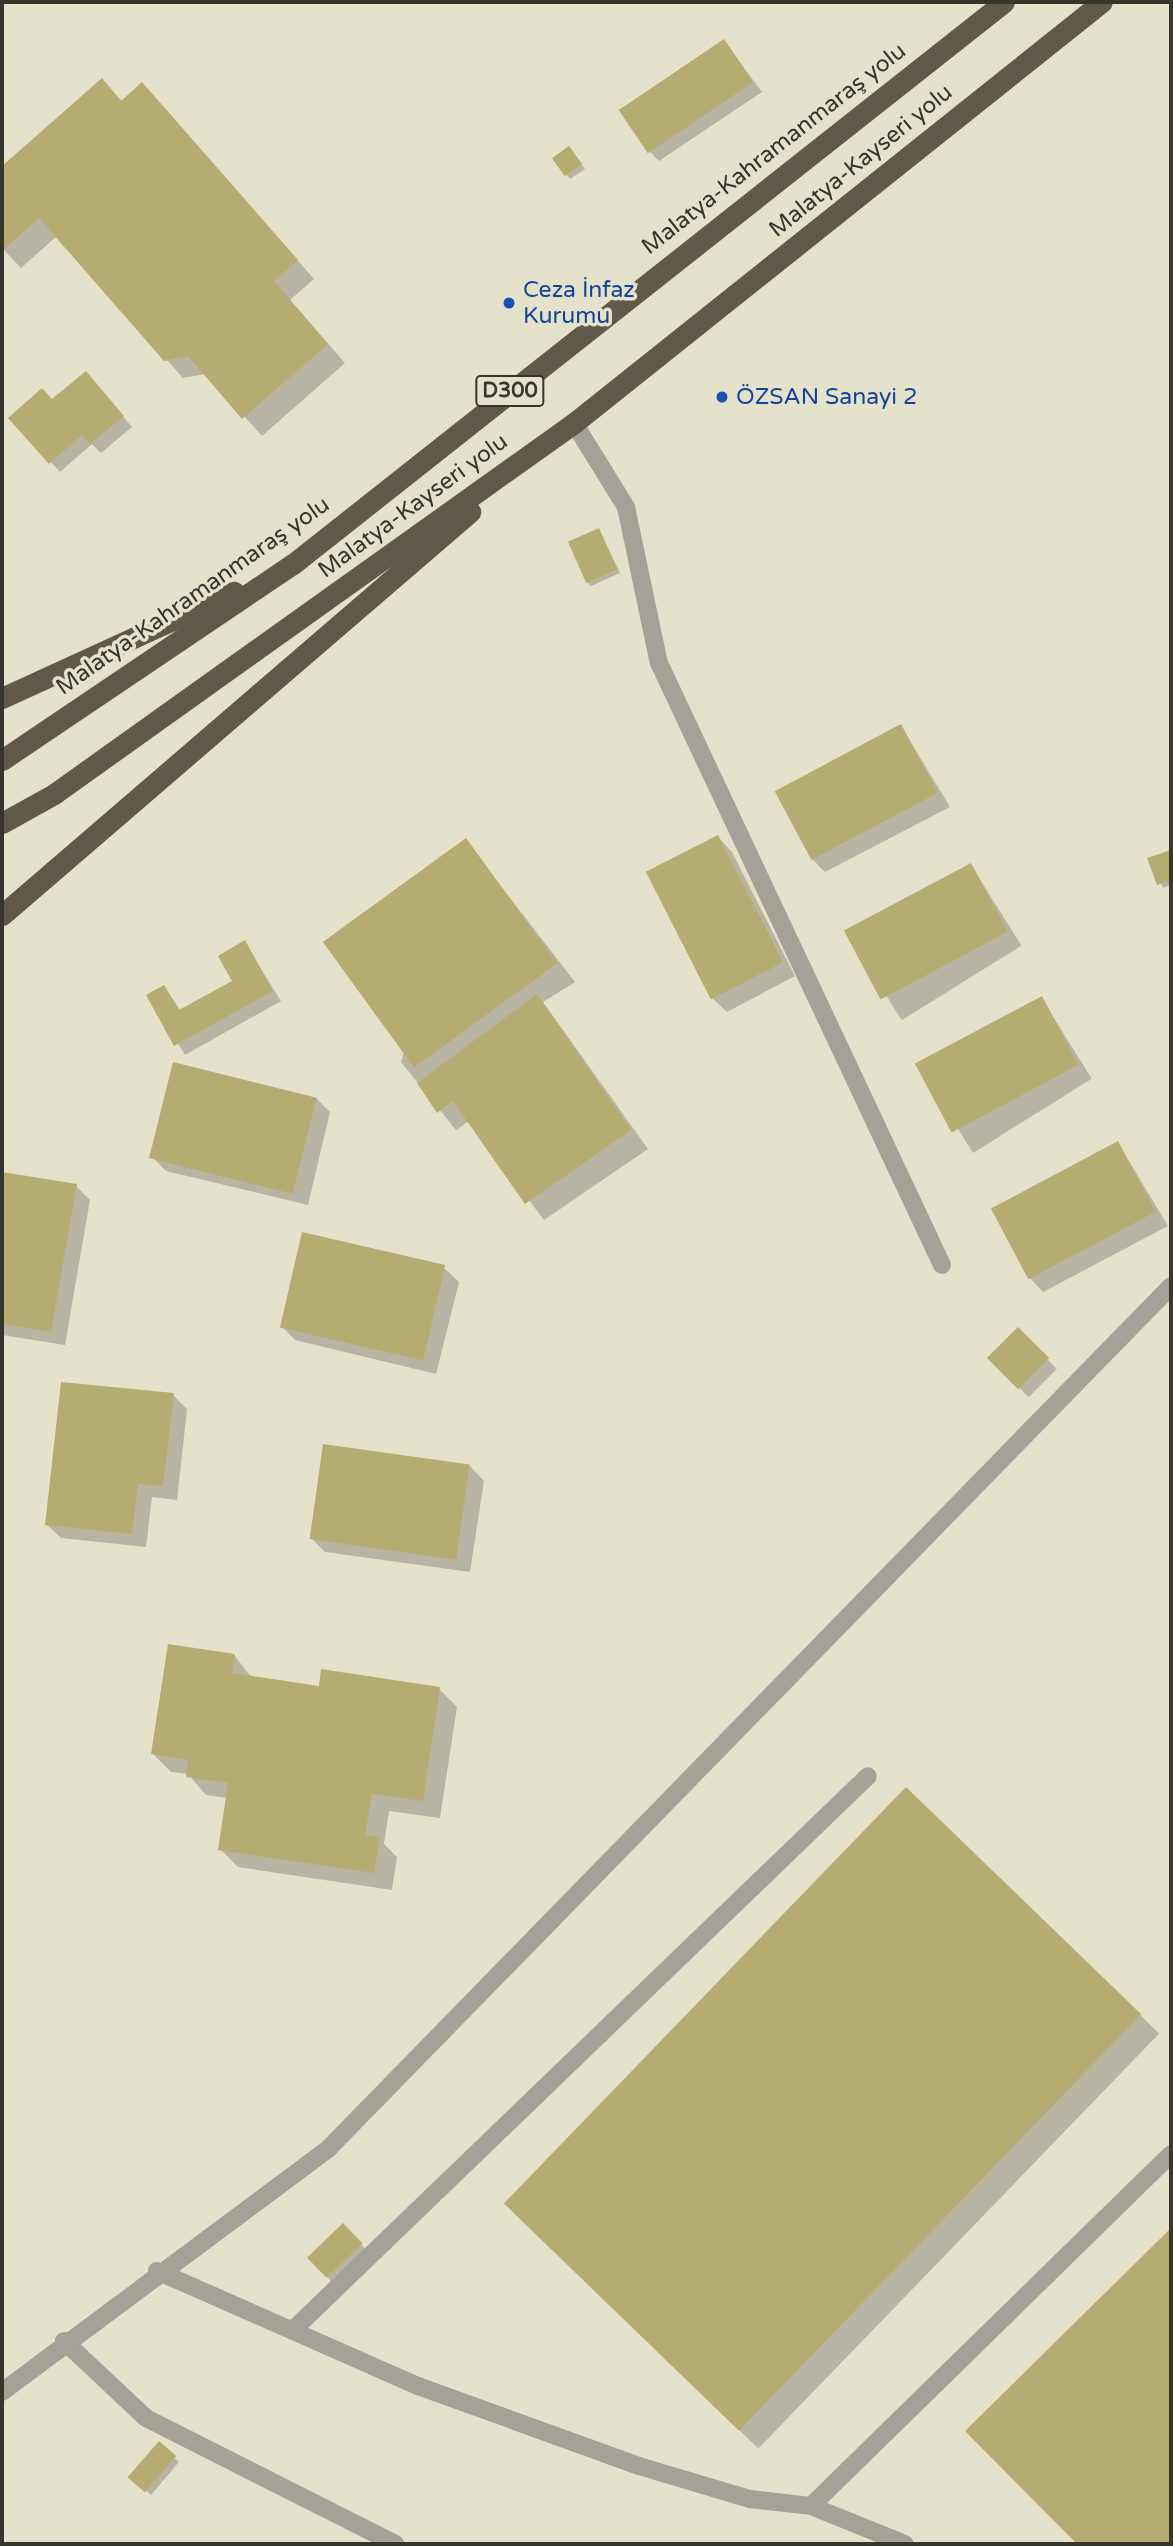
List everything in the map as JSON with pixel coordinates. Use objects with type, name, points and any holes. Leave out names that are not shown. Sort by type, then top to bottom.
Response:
[{"type":"highway","name":"Malatya-Kahramanmaraş yolu","points":[[2,760],[293,564],[1004,2]]},
{"type":"highway","name":"Malatya-Kayseri yolu","points":[[2,823],[54,794],[574,423],[1102,2]]},
{"type":"highway","points":[[2,915],[574,423]]},
{"type":"highway","points":[[2,698],[293,564]]},
{"type":"street","points":[[574,423],[626,507],[659,663],[942,1265]]},
{"type":"street","points":[[2,2392],[157,2271],[329,2148],[1171,1286]]},
{"type":"street","points":[[293,2330],[868,1776]]},
{"type":"street","points":[[811,2506],[1171,2154]]},
{"type":"street","points":[[157,2271],[418,2386],[639,2466],[750,2499],[811,2506],[905,2544]]},
{"type":"street","points":[[64,2341],[146,2418],[396,2544]]},
{"type":"building","points":[[724,39],[753,82],[648,153],[619,110]]},
{"type":"building","points":[[102,78],[121,101],[142,82],[298,260],[274,281],[328,344],[242,419],[188,356],[164,361],[39,218],[2,251],[2,166]]},
{"type":"building","points":[[569,146],[582,164],[565,176],[552,158]]},
{"type":"building","points":[[86,371],[124,416],[90,444],[82,435],[49,464],[8,418],[42,388],[52,399]]},
{"type":"building","points":[[599,528],[617,569],[586,583],[568,542]]},
{"type":"building","points":[[901,724],[938,793],[811,860],[775,791]]},
{"type":"building","points":[[718,835],[783,962],[711,999],[646,872]]},
{"type":"building","points":[[466,838],[557,963],[414,1067],[323,942]]},
{"type":"building","points":[[1171,850],[1171,880],[1157,885],[1147,858]]},
{"type":"building","points":[[971,863],[1008,932],[880,999],[844,931]]},
{"type":"building","points":[[245,940],[273,991],[174,1046],[146,995],[164,985],[179,1010],[232,981],[218,956]]},
{"type":"building","points":[[537,994],[631,1130],[525,1204],[453,1101],[437,1113],[417,1083]]},
{"type":"building","points":[[1042,996],[1079,1065],[951,1132],[915,1064]]},
{"type":"building","points":[[173,1062],[317,1098],[293,1194],[149,1158]]},
{"type":"building","points":[[1118,1141],[1156,1212],[1028,1279],[991,1209]]},
{"type":"building","points":[[2,1172],[77,1184],[51,1332],[2,1324]]},
{"type":"building","points":[[302,1232],[445,1265],[423,1361],[280,1327]]},
{"type":"building","points":[[1018,1327],[1049,1358],[1018,1389],[987,1358]]},
{"type":"building","points":[[61,1382],[174,1393],[163,1486],[138,1484],[132,1534],[45,1525]]},
{"type":"building","points":[[323,1444],[470,1465],[456,1560],[310,1539]]},
{"type":"building","points":[[168,1644],[235,1654],[232,1673],[319,1686],[321,1669],[440,1687],[423,1801],[372,1794],[365,1835],[380,1837],[374,1873],[218,1850],[228,1783],[186,1777],[188,1760],[151,1754]]},
{"type":"building","points":[[906,1787],[1141,2014],[739,2431],[504,2203]]},
{"type":"building","points":[[343,2223],[362,2243],[326,2278],[307,2258]]},
{"type":"building","points":[[1171,2228],[1171,2544],[1077,2544],[965,2431]]},
{"type":"building","points":[[159,2441],[176,2456],[145,2492],[128,2477]]},
{"type":"place","name":"Ceza İnfaz Kurumu","points":[[509,303]]},
{"type":"place","name":"ÖZSAN Sanayi 2","points":[[722,397]]}]
